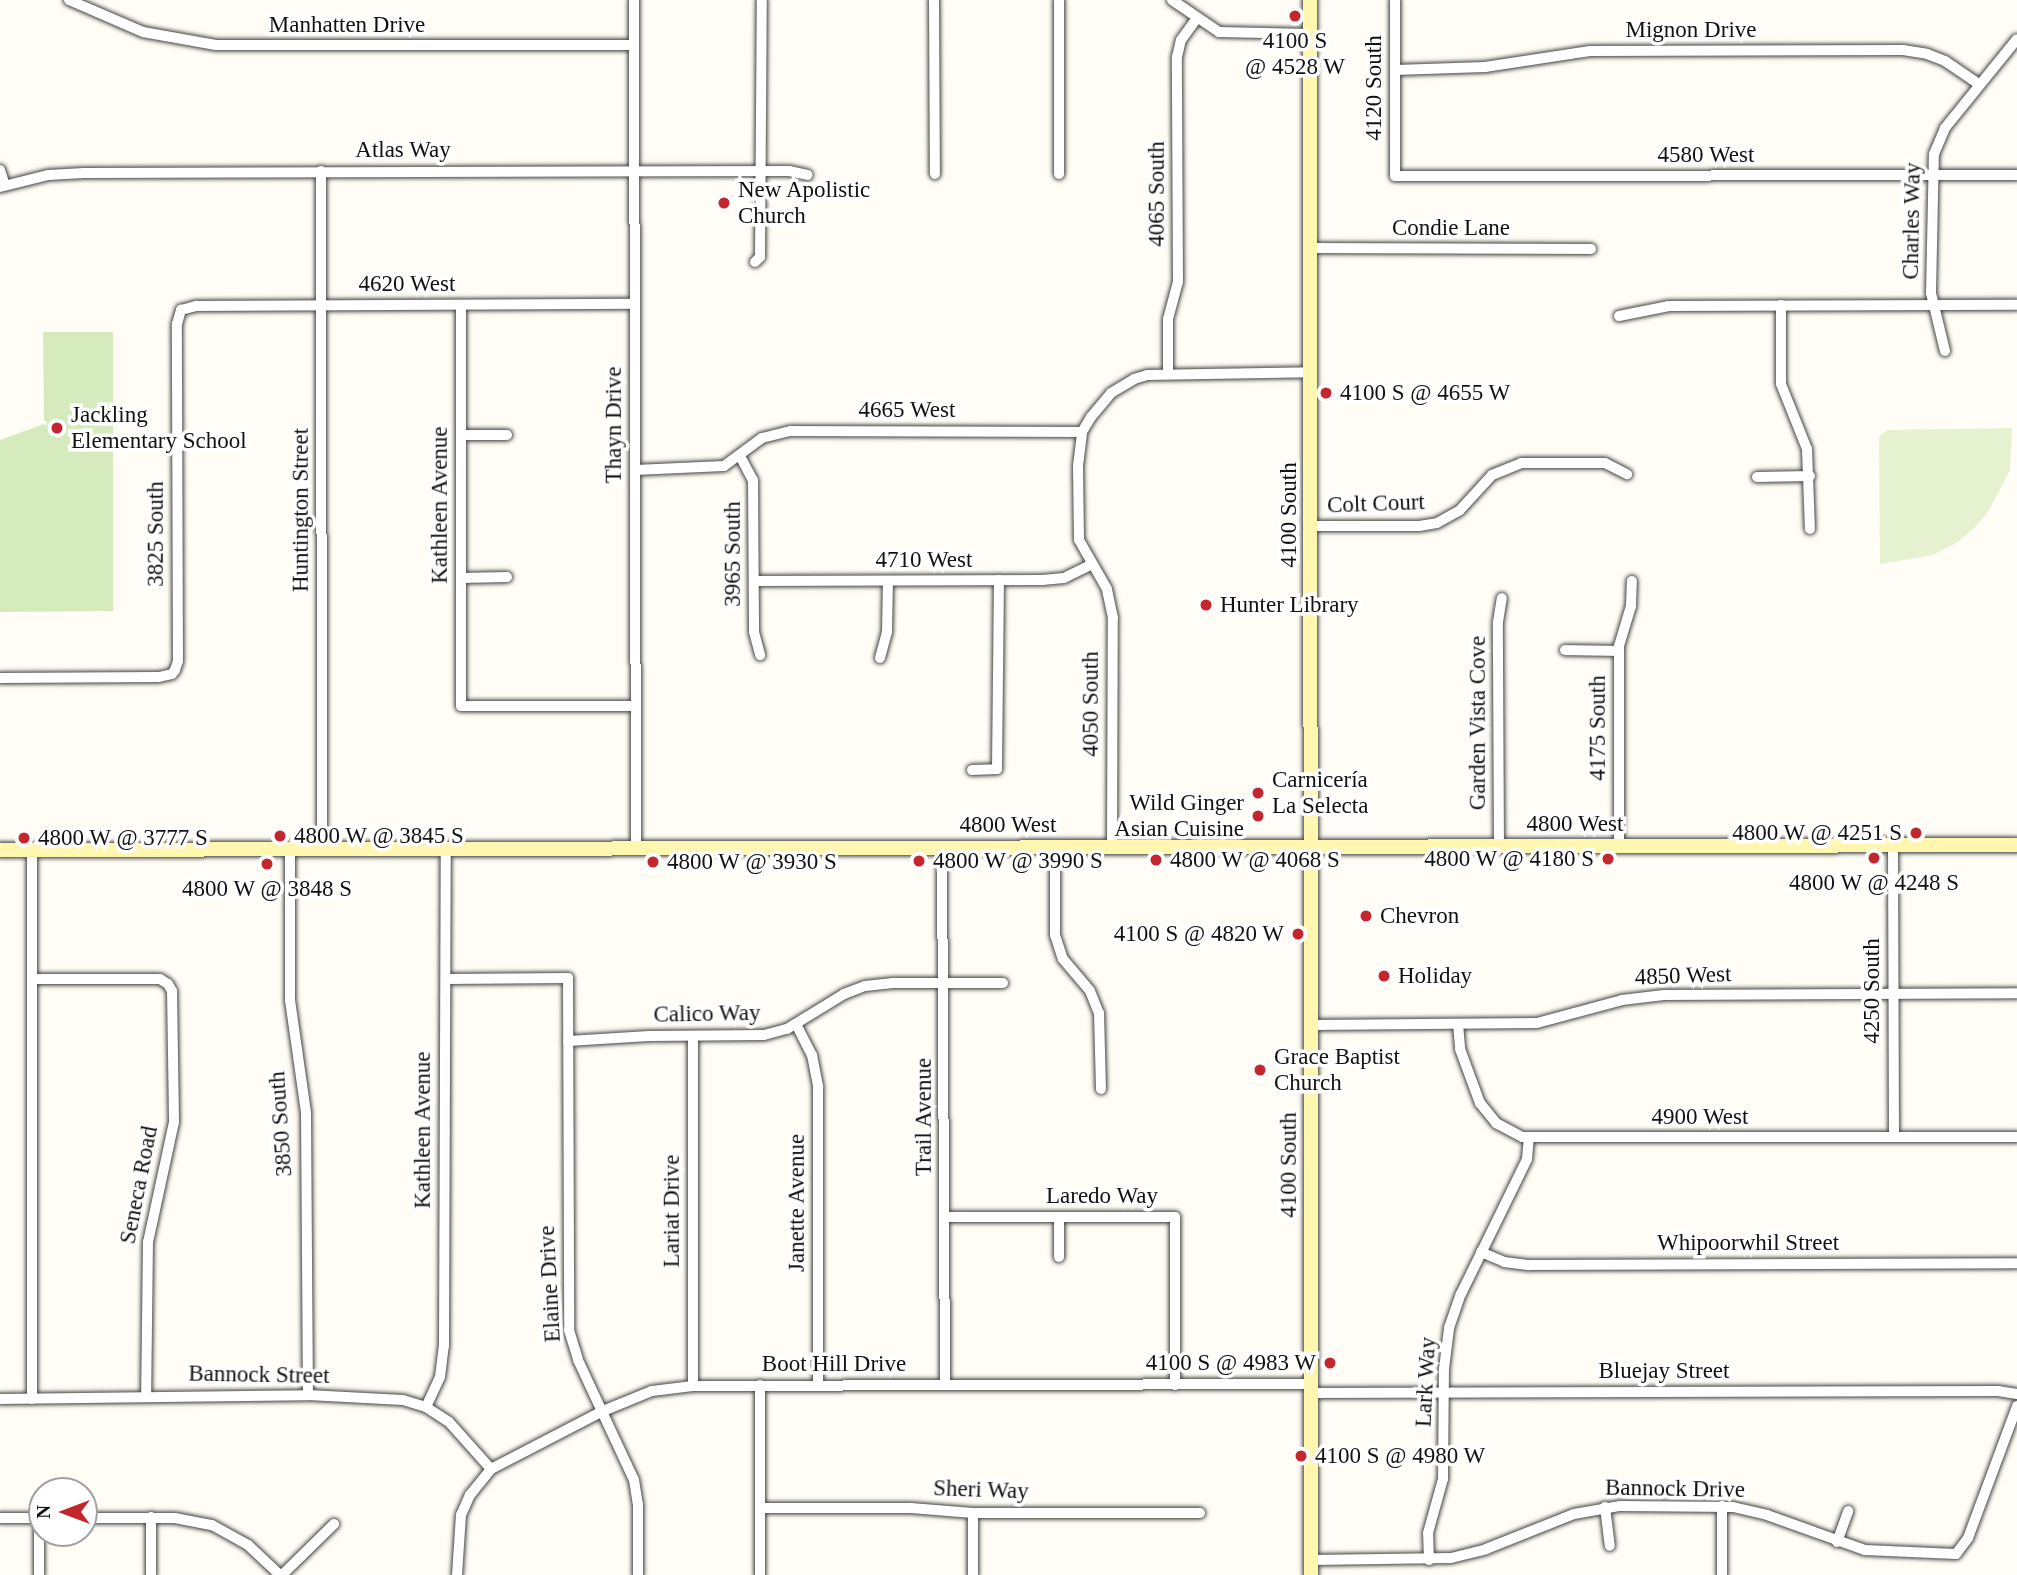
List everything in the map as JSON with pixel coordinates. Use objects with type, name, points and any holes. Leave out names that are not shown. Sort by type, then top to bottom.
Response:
[{"type":"main road","name":"4100 South","points":[[1310,0],[1311,1568]]},
{"type":"main road","name":"4800 West","points":[[0,850],[2017,845]]},
{"type":"street","name":"Manhatten Drive","points":[[69,0],[143,32],[216,45],[634,45]]},
{"type":"street","name":"Thayn Drive","points":[[634,0],[636,849]]},
{"type":"street","points":[[755,262],[760,257],[762,0]]},
{"type":"street","points":[[934,0],[935,174]]},
{"type":"street","points":[[1059,0],[1059,174]]},
{"type":"street","points":[[1172,0],[1213,30],[1226,34],[1310,34]]},
{"type":"street","name":"4120 South","points":[[1395,0],[1395,176]]},
{"type":"street","name":"4065 South","points":[[1168,373],[1168,314],[1178,282],[1177,57],[1181,40],[1196,19]]},
{"type":"street","name":"Charles Way","points":[[1945,351],[1933,305],[1934,154],[1941,136],[2017,39]]},
{"type":"street","name":"Mignon Drive","points":[[1395,70],[1485,68],[1555,54],[1590,51],[1903,50],[1927,54],[1945,61],[1980,85]]},
{"type":"street","points":[[0,170],[2,186]]},
{"type":"street","name":"Huntington Street","points":[[321,171],[322,850]]},
{"type":"street","name":"Atlas Way","points":[[2,186],[48,175],[84,173],[760,171],[808,175]]},
{"type":"street","name":"4580 West","points":[[1395,176],[2017,175]]},
{"type":"street","name":"Condie Lane","points":[[1311,248],[1591,249]]},
{"type":"street","name":"4620 West","points":[[181,310],[196,306],[635,304]]},
{"type":"street","name":"Kathleen Avenue","points":[[461,305],[461,706],[635,706]]},
{"type":"street","points":[[1781,305],[1781,384],[1807,449],[1810,529]]},
{"type":"street","points":[[1619,316],[1669,306],[2017,305]]},
{"type":"street","name":"3825 South","points":[[0,678],[159,677],[172,674],[178,661],[177,324],[181,310]]},
{"type":"street","points":[[1082,432],[1111,393],[1134,379],[1147,375],[1311,372]]},
{"type":"street","name":"4665 West","points":[[635,470],[715,469],[731,463],[762,438],[791,431],[1082,432]]},
{"type":"street","name":"4050 South","points":[[1082,432],[1077,466],[1078,528],[1083,552],[1107,589],[1112,618],[1112,848]]},
{"type":"street","points":[[461,435],[507,435]]},
{"type":"street","name":"3965 South","points":[[740,456],[753,480],[754,632],[760,655]]},
{"type":"street","name":"Colt Court","points":[[1312,526],[1419,526],[1437,523],[1460,510],[1492,475],[1521,463],[1605,463],[1627,474]]},
{"type":"street","points":[[1757,477],[1810,476]]},
{"type":"street","name":"4710 West","points":[[754,581],[1064,578],[1091,565]]},
{"type":"street","points":[[461,578],[507,577]]},
{"type":"street","points":[[972,770],[997,769],[999,580]]},
{"type":"street","points":[[880,658],[887,632],[888,581]]},
{"type":"street","name":"4175 South","points":[[1619,847],[1618,651],[1631,606],[1632,581]]},
{"type":"street","name":"Garden Vista Cove","points":[[1499,848],[1498,622],[1502,598]]},
{"type":"street","name":"4175 South","points":[[1565,650],[1618,651]]},
{"type":"street","name":"4250 South","points":[[1893,846],[1894,1137]]},
{"type":"street","name":"Trail Avenue","points":[[942,848],[945,1385]]},
{"type":"street","points":[[1055,848],[1057,944],[1068,966],[1090,991],[1099,1013],[1101,1088]]},
{"type":"street","name":"Kathleen Avenue","points":[[426,1407],[440,1377],[444,1357],[446,849]]},
{"type":"street","points":[[32,850],[32,1399]]},
{"type":"street","name":"3850 South","points":[[290,850],[290,1000],[306,1113],[308,1395]]},
{"type":"street","name":"Elaine Drive","points":[[446,979],[568,978],[569,1330],[575,1353],[628,1464],[636,1488],[638,1575]]},
{"type":"street","name":"Seneca Road","points":[[32,979],[146,979],[168,984],[174,1000],[174,1122],[148,1242],[146,1396]]},
{"type":"street","name":"Calico Way","points":[[568,1041],[764,1035],[796,1024],[844,994],[866,986],[1003,983]]},
{"type":"street","name":"4850 West","points":[[1312,1025],[1538,1023],[1612,1003],[1654,996],[2017,993]]},
{"type":"street","name":"Janette Avenue","points":[[796,1024],[811,1055],[818,1087],[818,1385]]},
{"type":"street","name":"4900 West","points":[[1458,1024],[1460,1049],[1484,1110],[1503,1128],[1529,1138],[2017,1137]]},
{"type":"street","name":"Lariat Drive","points":[[693,1036],[694,1385]]},
{"type":"street","name":"Lark Way","points":[[1429,1560],[1428,1533],[1443,1479],[1446,1341],[1452,1316],[1527,1159],[1529,1138]]},
{"type":"street","name":"Laredo Way","points":[[945,1217],[1175,1217],[1175,1385]]},
{"type":"street","points":[[1059,1217],[1059,1257]]},
{"type":"street","name":"Whipoorwhil Street","points":[[1481,1252],[1521,1265],[2017,1263]]},
{"type":"street","name":"Boot Hill Drive","points":[[457,1575],[461,1515],[470,1495],[491,1469],[603,1411],[652,1391],[694,1385],[1175,1385],[1311,1389]]},
{"type":"street","points":[[760,1385],[760,1575]]},
{"type":"street","name":"Bluejay Street","points":[[1311,1389],[1443,1392],[1998,1391],[2017,1394]]},
{"type":"street","name":"Bannock Street","points":[[0,1399],[308,1395],[391,1399],[426,1407],[455,1428],[491,1469]]},
{"type":"street","name":"Bannock Drive","points":[[1311,1568],[1429,1560],[1475,1553],[1574,1514],[1605,1507],[1722,1506],[1767,1514],[1837,1542],[1885,1553],[1956,1554],[1968,1538],[2017,1406]]},
{"type":"street","points":[[1722,1506],[1722,1575]]},
{"type":"street","points":[[1605,1507],[1610,1546]]},
{"type":"street","name":"Sheri Way","points":[[760,1508],[911,1508],[973,1513],[1200,1513]]},
{"type":"street","points":[[1837,1542],[1848,1511]]},
{"type":"street","points":[[973,1513],[973,1575]]},
{"type":"street","points":[[98,1517],[184,1519],[222,1529],[248,1545],[281,1575],[334,1524]]},
{"type":"street","points":[[150,1517],[151,1575]]},
{"type":"street","points":[[0,1518],[28,1518]]},
{"type":"street","points":[[39,1547],[39,1575]]},
{"type":"green space","points":[[43,332],[113,332],[113,611],[0,612],[0,440],[44,424],[47,426],[47,421],[44,421]]},
{"type":"green space","points":[[2012,428],[2010,470],[1988,512],[1974,528],[1958,542],[1933,555],[1880,564],[1879,437],[1887,430]]},
{"type":"place","name":"4100 S @ 4528 W","points":[[1295,16]]},
{"type":"place","name":"New Apolistic Church","points":[[724,203]]},
{"type":"place","name":"4100 S @ 4655 W","points":[[1326,393]]},
{"type":"place","name":"Jackling Elementary School","points":[[57,428]]},
{"type":"place","name":"Hunter Library","points":[[1206,605]]},
{"type":"place","name":"Carnicería La Selecta","points":[[1258,793]]},
{"type":"place","name":"Wild Ginger Asian Cuisine","points":[[1258,816]]},
{"type":"place","name":"4800 W @ 4251 S","points":[[1916,833]]},
{"type":"place","name":"4800 W @ 3845 S","points":[[280,836]]},
{"type":"place","name":"4800 W @ 3777 S","points":[[24,838]]},
{"type":"place","name":"4800 W @ 4248 S","points":[[1874,858]]},
{"type":"place","name":"4800 W @ 4180 S","points":[[1608,859]]},
{"type":"place","name":"4800 W @ 4068 S","points":[[1156,860]]},
{"type":"place","name":"4800 W @ 3990 S","points":[[919,861]]},
{"type":"place","name":"4800 W @ 3930 S","points":[[653,862]]},
{"type":"place","name":"4800 W @ 3848 S","points":[[267,864]]},
{"type":"place","name":"Chevron","points":[[1366,916]]},
{"type":"place","name":"4100 S @ 4820 W","points":[[1298,934]]},
{"type":"place","name":"Holiday","points":[[1384,976]]},
{"type":"place","name":"Grace Baptist Church","points":[[1260,1070]]},
{"type":"place","name":"4100 S @ 4983 W","points":[[1330,1363]]},
{"type":"place","name":"4100 S @ 4980 W","points":[[1301,1456]]}]
